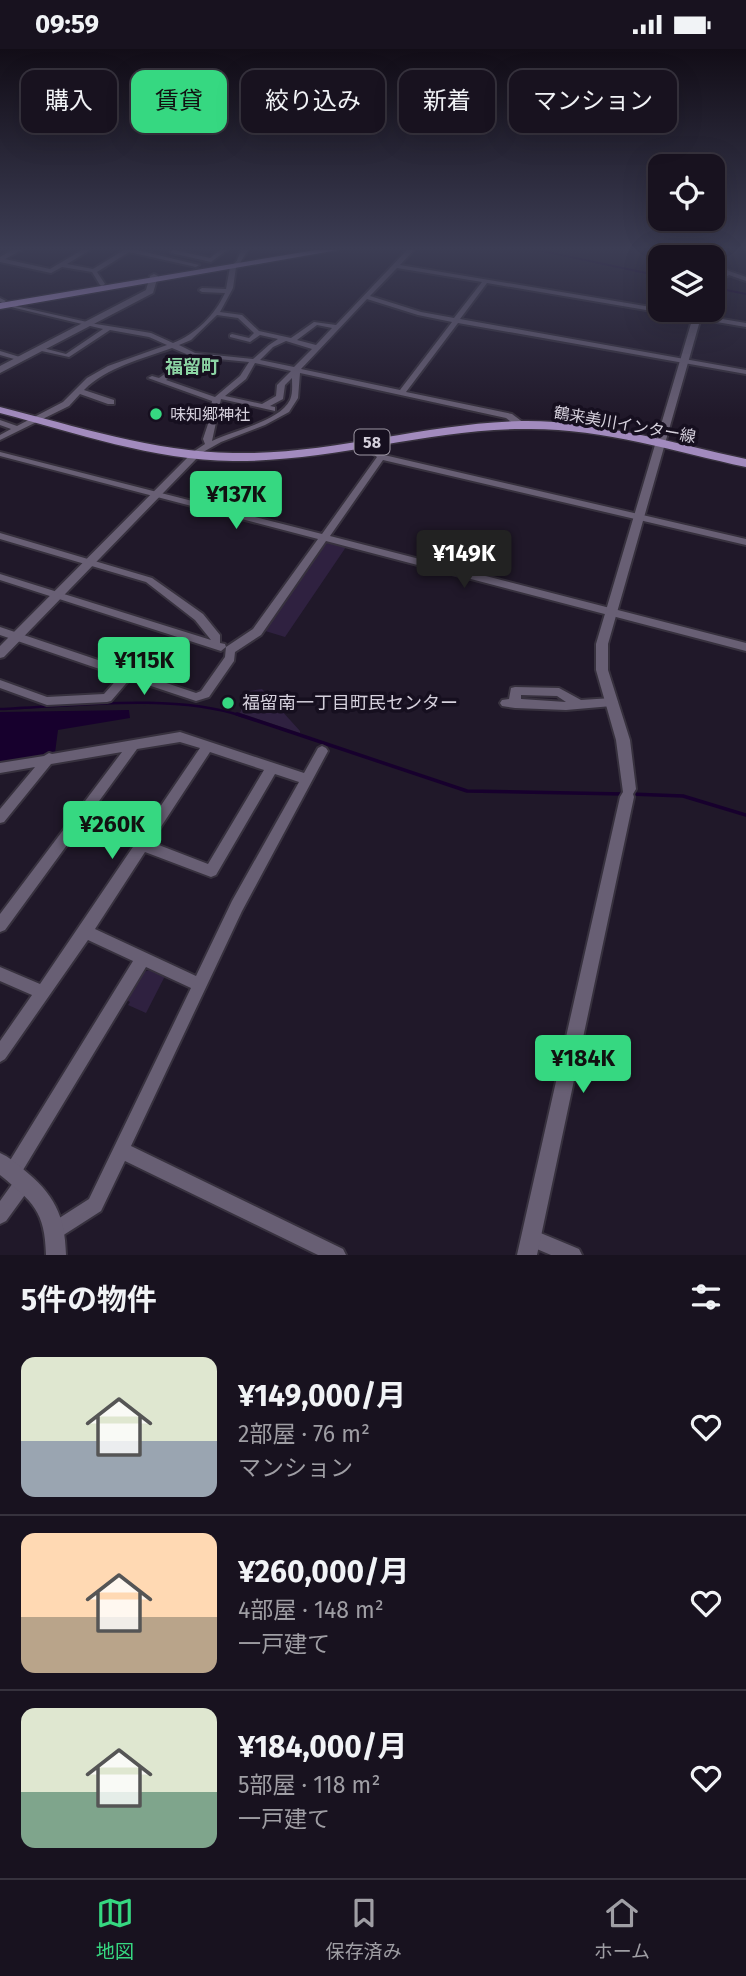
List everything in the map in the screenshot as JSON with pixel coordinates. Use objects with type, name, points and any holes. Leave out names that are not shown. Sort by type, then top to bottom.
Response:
[{"type":"main road","points":[[0,370],[120,306]]},
{"type":"main road","name":"鶴来美川インター線","points":[[0,409],[146,446],[196,454],[254,456],[521,425],[580,429],[746,463]]},
{"type":"street","points":[[17,306],[108,329],[151,335],[197,355],[254,361],[403,391],[509,416],[521,425]]},
{"type":"street","points":[[0,438],[66,404],[90,380],[111,368],[174,347],[200,331],[218,306]]},
{"type":"street","points":[[265,407],[280,397],[281,385],[358,306]]},
{"type":"street","points":[[393,306],[746,372]]},
{"type":"street","points":[[403,391],[466,306]]},
{"type":"street","points":[[214,313],[240,316],[258,333],[318,348]]},
{"type":"street","points":[[725,320],[746,325]]},
{"type":"street","points":[[573,1255],[529,1247],[628,793],[623,740],[602,670],[602,644],[696,322]]},
{"type":"street","points":[[209,444],[207,439],[218,399],[243,377],[254,361],[271,346],[316,323],[338,327]]},
{"type":"street","points":[[39,349],[67,356],[108,329]]},
{"type":"street","points":[[232,336],[250,340],[258,333]]},
{"type":"street","points":[[0,353],[22,359]]},
{"type":"street","points":[[197,355],[156,380],[218,399],[265,407],[282,413]]},
{"type":"street","points":[[0,654],[87,562],[196,454],[209,444],[282,413],[294,400],[293,379],[297,370]]},
{"type":"street","points":[[78,391],[111,402]]},
{"type":"street","points":[[0,422],[18,429]]},
{"type":"street","points":[[364,443],[381,457],[746,542]]},
{"type":"street","points":[[0,454],[746,647]]},
{"type":"street","points":[[230,650],[257,632],[381,457]]},
{"type":"street","points":[[0,536],[149,580],[199,617],[216,638],[215,644]]},
{"type":"street","points":[[0,577],[230,650]]},
{"type":"street","points":[[0,631],[195,697],[205,694],[230,658],[230,650]]},
{"type":"street","points":[[0,684],[47,701],[107,698],[127,675]]},
{"type":"street","points":[[510,703],[612,702]]},
{"type":"street","points":[[0,768],[180,737],[306,779]]},
{"type":"street","points":[[0,925],[135,744]]},
{"type":"street","points":[[0,1054],[85,932],[208,746]]},
{"type":"street","points":[[57,1230],[94,1205],[123,1151],[198,984],[322,751]]},
{"type":"street","points":[[0,818],[49,758]]},
{"type":"street","points":[[143,845],[211,871],[272,768]]},
{"type":"street","points":[[85,932],[198,984]]},
{"type":"street","points":[[0,1215],[12,1173],[142,960]]},
{"type":"street","points":[[0,974],[42,992]]},
{"type":"street","points":[[123,1151],[337,1255]]},
{"type":"street","points":[[12,1173],[51,1212],[57,1230],[56,1255]]},
{"type":"shaded area","points":[[326,542],[346,547],[285,637],[262,630]]},
{"type":"shaded area","points":[[262,689],[300,733],[240,713],[250,691]]},
{"type":"shaded area","points":[[129,710],[130,718],[58,730],[55,753],[0,763],[0,712]]},
{"type":"shaded area","points":[[149,970],[165,976],[146,1013],[128,1005],[130,1002],[125,999],[141,973]]},
{"type":"waterway","points":[[0,709],[155,703],[215,709],[242,716]]},
{"type":"waterway","points":[[237,714],[467,791],[623,794]]},
{"type":"waterway","points":[[630,794],[683,796],[746,815]]},
{"type":"place","name":"味知郷神社","points":[[156,414]]},
{"type":"place","name":"福留南一丁目町民センター","points":[[228,703]]},
{"type":"district","name":"福留町","points":[[192,367]]}]
